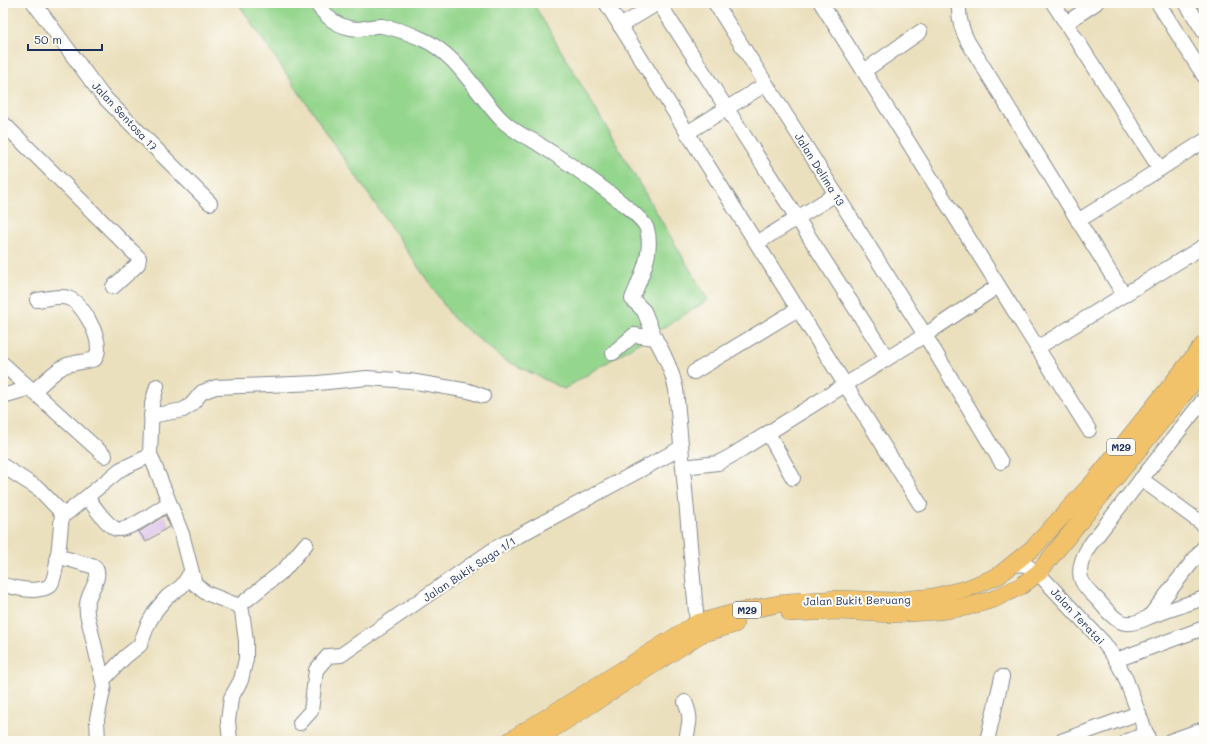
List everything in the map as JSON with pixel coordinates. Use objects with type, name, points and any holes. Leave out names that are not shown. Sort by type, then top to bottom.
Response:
[{"type":"main road","name":"Jalan Bukit Beruang","points":[[509,741],[697,623],[738,612],[788,602],[839,599],[892,601],[933,597],[966,589],[998,576],[1014,565],[1034,547],[1095,480],[1204,344]]},
{"type":"main road","name":"Jalan Bukit Beruang","points":[[534,741],[701,634],[739,622],[787,614],[840,611],[892,614],[939,611],[966,607],[994,599],[1021,586],[1038,573],[1204,369]]},
{"type":"street","name":"Jalan Sentosa 17","points":[[34,3],[101,94],[210,203]]},
{"type":"street","points":[[316,3],[325,15],[340,26],[358,29],[381,26],[423,39],[441,50],[461,70],[501,119],[520,134],[540,144],[578,170],[635,214],[647,228],[649,245],[645,264],[632,299],[644,311],[655,338],[664,352],[671,370],[676,390],[697,623]]},
{"type":"street","points":[[606,3],[920,504]]},
{"type":"street","points":[[620,26],[658,3],[887,358]]},
{"type":"street","name":"Jalan Delima 13","points":[[715,3],[925,335],[1001,462]]},
{"type":"street","points":[[821,3],[1089,430]]},
{"type":"street","points":[[959,3],[960,23],[968,42],[1124,295]]},
{"type":"street","points":[[1053,3],[1160,170]]},
{"type":"street","points":[[1066,23],[1096,3]]},
{"type":"street","points":[[1158,3],[1204,76]]},
{"type":"street","points":[[1186,3],[1204,32]]},
{"type":"street","points":[[864,71],[920,32]]},
{"type":"street","points":[[687,133],[766,84]]},
{"type":"street","points":[[3,123],[139,258],[138,264],[113,287]]},
{"type":"street","points":[[1078,222],[1204,142]]},
{"type":"street","points":[[757,243],[836,194]]},
{"type":"street","points":[[1038,348],[1204,246]]},
{"type":"street","points":[[683,467],[718,463],[731,456],[925,335],[998,286]]},
{"type":"street","points":[[3,396],[32,389],[67,365],[87,362],[95,359],[98,351],[94,329],[79,306],[69,298],[60,297],[37,300]]},
{"type":"street","points":[[694,372],[798,308]]},
{"type":"street","points":[[613,353],[634,335],[655,338]]},
{"type":"street","points":[[3,364],[105,456]]},
{"type":"street","points":[[151,416],[182,410],[191,405],[202,392],[216,387],[318,383],[367,378],[410,381],[469,391],[483,396]]},
{"type":"street","points":[[157,386],[152,404],[150,454],[182,534],[195,584],[206,593],[239,606],[243,617],[246,641],[246,659],[241,680],[233,693],[230,703],[228,721],[230,741]]},
{"type":"street","points":[[1204,399],[1088,546],[1083,557],[1080,570],[1082,581],[1114,619],[1126,624],[1138,623],[1149,617],[1204,598]]},
{"type":"street","points":[[768,433],[793,478]]},
{"type":"street","name":"Jalan Bukit Saga 1/1","points":[[300,723],[311,711],[316,670],[328,656],[341,655],[494,549],[681,448]]},
{"type":"street","points":[[3,466],[39,489],[62,513],[67,514],[121,469],[147,457],[150,454]]},
{"type":"street","points":[[1142,479],[1204,525]]},
{"type":"street","points":[[87,497],[109,523],[115,529],[120,530],[134,525],[170,503]]},
{"type":"street","points":[[3,584],[39,590],[46,588],[51,584],[55,574],[62,513]]},
{"type":"street","points":[[239,606],[284,570],[306,544]]},
{"type":"street","points":[[1034,547],[1032,560],[1038,573]]},
{"type":"street","points":[[1149,617],[1204,547]]},
{"type":"street","points":[[57,556],[95,567],[97,570],[98,576],[87,604],[87,614],[103,680],[103,693],[99,704],[97,719],[98,741]]},
{"type":"street","points":[[1014,565],[1024,564],[1038,573]]},
{"type":"street","points":[[103,680],[125,657],[140,645],[148,624],[156,610],[167,596],[182,586],[191,572]]},
{"type":"street","name":"Jalan Teratai","points":[[1038,573],[1104,643],[1116,660],[1128,683],[1148,737]]},
{"type":"street","points":[[1116,660],[1204,628]]},
{"type":"street","points":[[987,741],[1002,677]]},
{"type":"street","points":[[685,702],[689,713],[690,723],[686,741]]},
{"type":"street","points":[[1060,741],[1139,713]]},
{"type":"street","points":[[1170,741],[1204,729]]},
{"type":"street","points":[[1127,741],[1148,737]]},
{"type":"green space","points":[[238,3],[533,3],[708,300],[564,389],[503,359],[453,318]]},
{"type":"building","points":[[165,515],[170,526],[146,542],[139,532]]}]
